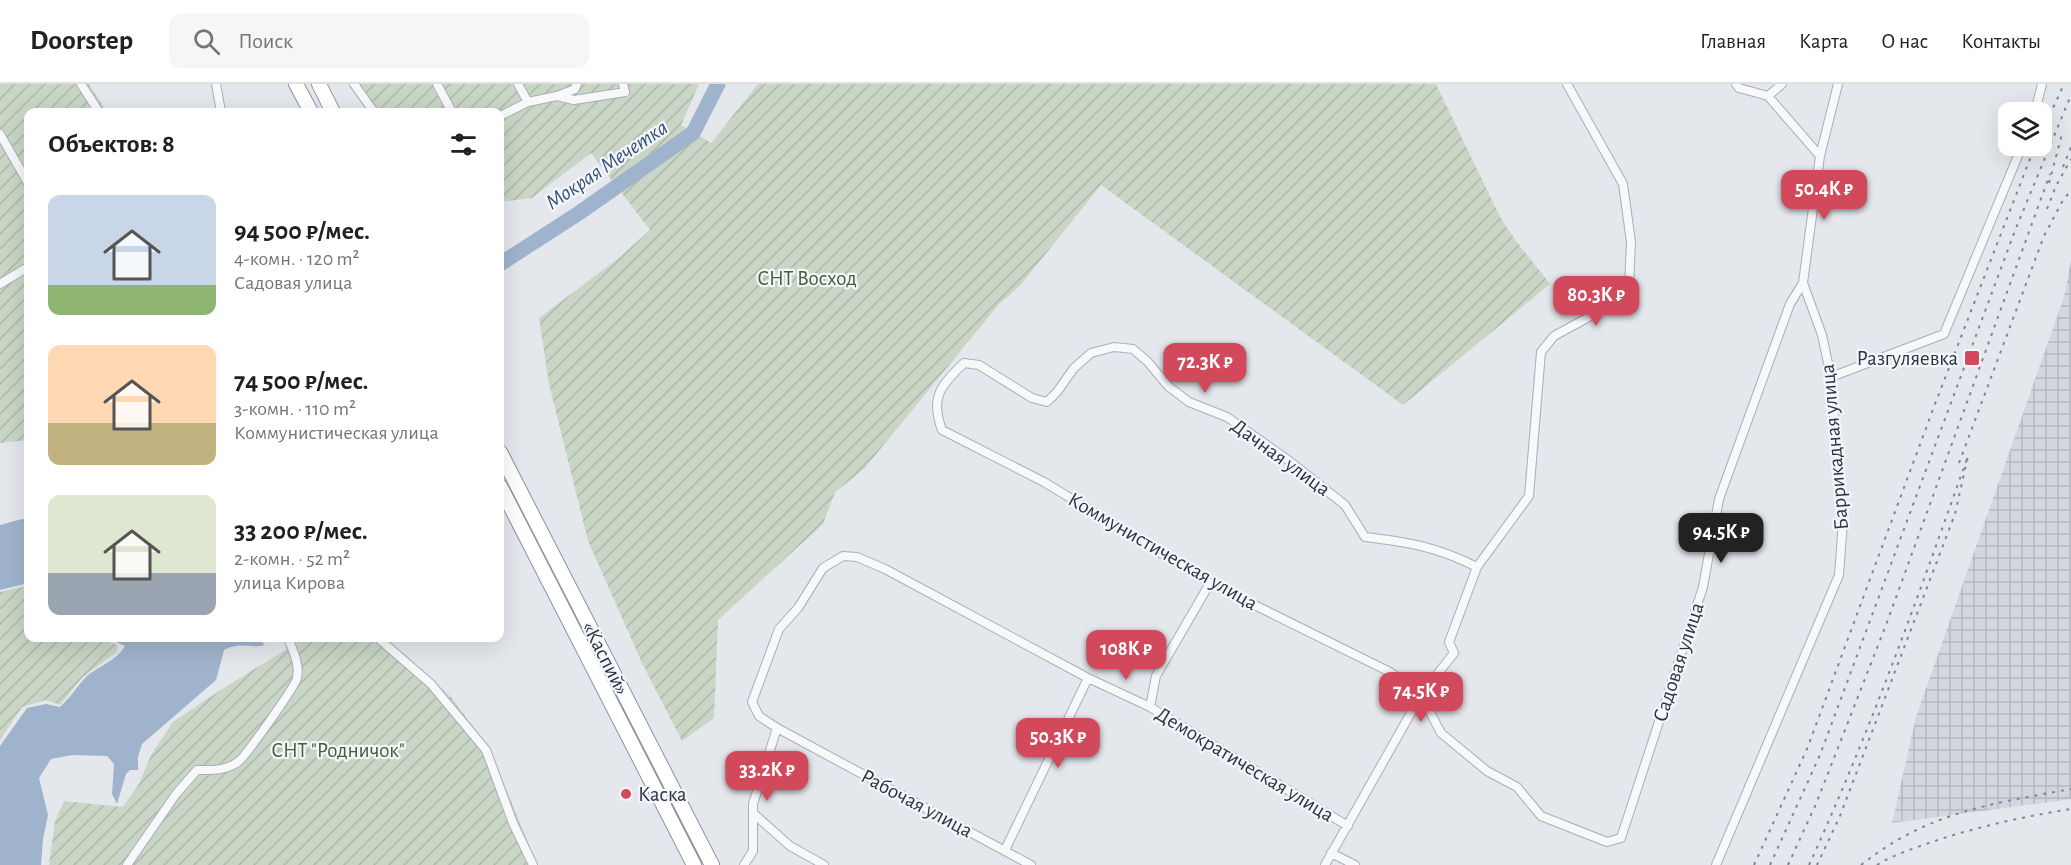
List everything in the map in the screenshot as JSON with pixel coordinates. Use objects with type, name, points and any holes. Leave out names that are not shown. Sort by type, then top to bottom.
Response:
[{"type":"highway","points":[[297,84],[309,108]]},
{"type":"highway","points":[[319,84],[331,108]]},
{"type":"highway","name":"«Каспий»","points":[[504,460],[712,865]]},
{"type":"highway","name":"«Каспий»","points":[[504,494],[694,865]]},
{"type":"street","points":[[81,84],[96,108]]},
{"type":"street","points":[[216,84],[220,108]]},
{"type":"street","points":[[354,84],[371,108]]},
{"type":"street","points":[[437,84],[450,108]]},
{"type":"street","points":[[518,84],[528,102]]},
{"type":"street","points":[[504,114],[528,102],[557,96],[575,89],[577,84]]},
{"type":"street","points":[[557,96],[574,100],[625,92],[623,84]]},
{"type":"street","points":[[1325,865],[1421,695],[1454,653],[1449,642],[1477,567],[1529,496],[1541,352],[1554,336],[1620,300],[1629,286],[1631,242],[1623,184],[1567,84]]},
{"type":"street","points":[[1737,84],[1739,88],[1768,96],[1820,156]]},
{"type":"street","points":[[1768,96],[1782,84]]},
{"type":"street","name":"Баррикадная улица","points":[[1716,865],[1839,575],[1843,521],[1831,377],[1822,335],[1803,283],[1820,156],[1838,84]]},
{"type":"street","points":[[2038,102],[2042,84]]},
{"type":"street","points":[[0,134],[24,176]]},
{"type":"street","points":[[1831,377],[1944,334],[2018,156]]},
{"type":"street","points":[[0,284],[24,269]]},
{"type":"street","name":"Садовая улица","points":[[1621,837],[1703,587],[1719,499],[1790,304],[1803,283]]},
{"type":"street","name":"Дачная улица","points":[[945,381],[964,363],[979,365],[1032,398],[1047,402],[1074,368],[1091,353],[1114,347],[1133,350],[1149,362],[1168,386],[1189,402],[1227,417],[1288,460],[1345,505],[1365,537],[1407,542],[1448,553],[1477,567]]},
{"type":"street","name":"Коммунистическая улица","points":[[945,381],[936,399],[936,415],[942,430],[1044,482],[1210,583],[1390,672],[1421,695],[1441,734],[1487,771],[1517,787],[1541,816],[1606,842],[1621,837]]},
{"type":"street","name":"Рабочая улица","points":[[885,569],[857,557],[843,556],[822,568],[798,608],[779,629],[752,702],[759,716],[777,728],[1031,865]]},
{"type":"street","name":"Демократическая улица","points":[[885,569],[1088,678],[1150,707],[1348,826]]},
{"type":"street","points":[[1150,707],[1156,676],[1210,583]]},
{"type":"street","points":[[128,865],[176,794],[197,770],[225,769],[239,761],[252,744],[297,680],[298,666],[289,642]]},
{"type":"street","points":[[383,642],[431,684],[486,750],[513,823],[533,865]]},
{"type":"street","points":[[1005,850],[1088,678]]},
{"type":"street","points":[[744,865],[753,851],[753,804],[777,728]]},
{"type":"street","points":[[753,813],[790,846],[824,865]]},
{"type":"street","name":"Демократическая улица","points":[[1331,853],[1355,865]]},
{"type":"shaded area","points":[[2071,260],[2071,799],[1892,823],[1916,717],[2064,297]]},
{"type":"green space","points":[[0,84],[89,84],[104,108],[24,108],[24,440],[0,443]]},
{"type":"green space","name":"СНТ Восход","points":[[350,84],[699,84],[681,125],[711,143],[758,84],[1436,84],[1500,217],[1550,284],[1403,405],[1101,185],[1019,287],[999,304],[864,469],[835,492],[823,524],[718,620],[714,718],[682,741],[642,663],[588,541],[549,384],[539,318],[620,257],[650,230],[591,153],[532,198],[504,202],[504,108],[366,108]]},
{"type":"green space","points":[[24,587],[24,642],[109,642],[118,645],[117,652],[83,677],[60,705],[46,700],[22,707],[0,740],[0,592]]},
{"type":"green space","name":"СНТ \"Родничок\"","points":[[298,642],[390,642],[451,697],[490,749],[537,865],[49,865],[55,821],[64,801],[123,807],[139,784],[151,755],[173,722]]},
{"type":"water","points":[[24,519],[24,584],[0,590],[0,525]]},
{"type":"water","points":[[116,642],[262,642],[265,645],[235,646],[224,650],[216,680],[142,744],[138,757],[138,770],[130,770],[126,774],[117,804],[112,794],[114,764],[107,756],[72,755],[51,759],[39,778],[48,815],[41,865],[0,865],[0,746],[27,708],[46,704],[60,707],[85,678],[117,656],[125,646]]},
{"type":"waterway","name":"Мокрая Мечетка","points":[[504,261],[579,213],[693,133],[718,84]]},
{"type":"railway","points":[[2052,110],[2064,84]]},
{"type":"railway","points":[[1770,865],[1820,755],[2016,228],[2071,95]]},
{"type":"railway","points":[[2049,183],[2062,134]]},
{"type":"railway","points":[[2063,167],[2071,147]]},
{"type":"railway","points":[[1754,865],[1807,749],[1935,404],[2031,156]]},
{"type":"railway","points":[[2047,209],[2056,186],[2071,159]]},
{"type":"railway","points":[[1788,865],[1816,804],[1886,625],[2050,174]]},
{"type":"railway","points":[[1959,463],[2044,236],[2071,190]]},
{"type":"railway","points":[[1809,865],[1873,714],[1968,456],[1955,514],[1840,816],[1817,865]]},
{"type":"railway","points":[[1861,865],[1886,847],[1936,822],[1987,806],[2071,789]]},
{"type":"railway","points":[[1877,865],[1905,852],[1959,833],[2015,819],[2071,809]]},
{"type":"place","name":"Разгуляевка","points":[[1972,358]]},
{"type":"place","name":"Каска","points":[[626,794]]}]
